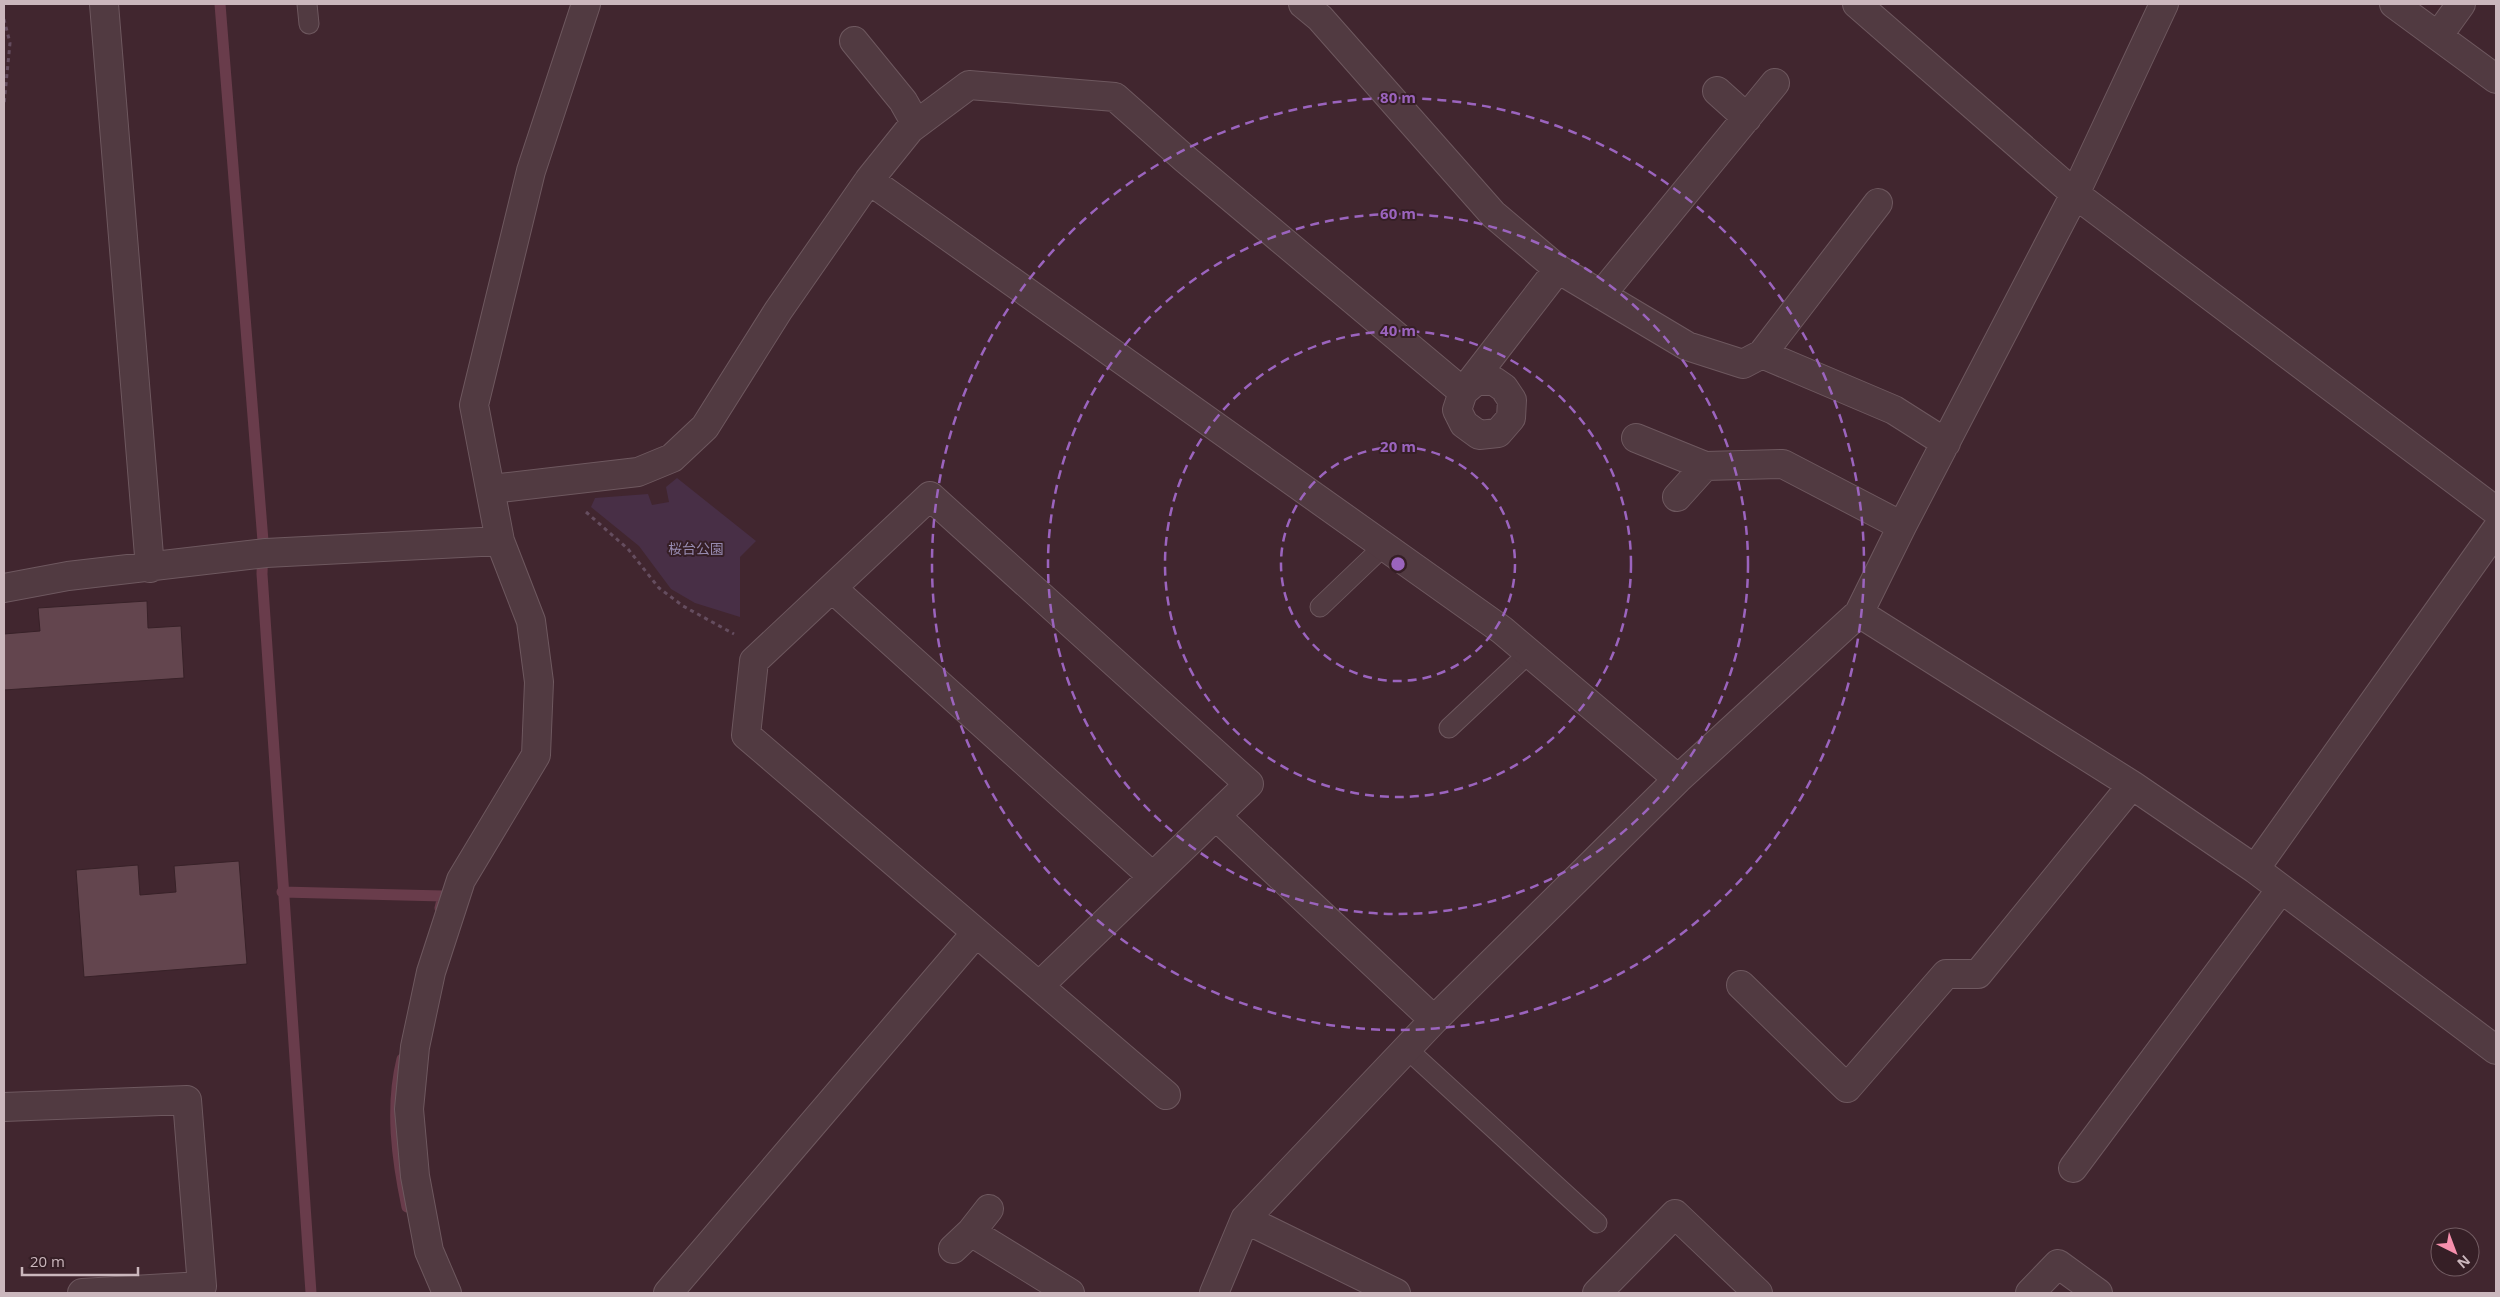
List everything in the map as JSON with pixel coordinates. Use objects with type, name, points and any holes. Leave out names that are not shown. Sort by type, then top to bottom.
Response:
[{"type":"street","points":[[104,4],[150,568]]},
{"type":"street","points":[[447,1293],[429,1251],[416,1176],[409,1109],[415,1047],[431,972],[461,880],[536,755],[540,682],[531,621],[500,541],[474,405],[531,171],[586,4]]},
{"type":"street","points":[[1303,4],[1327,25],[1494,214],[1558,270],[1687,346],[1743,364],[1762,354],[1878,204]]},
{"type":"street","points":[[1857,4],[2075,194],[2496,511]]},
{"type":"street","points":[[1214,1293],[1245,1219],[1407,1048],[1678,779],[1859,613],[1902,526],[2075,194],[2164,4]]},
{"type":"street","points":[[2394,4],[2496,79]]},
{"type":"street","points":[[2438,36],[2461,4]]},
{"type":"street","points":[[854,41],[903,101],[916,124]]},
{"type":"street","points":[[1601,295],[1775,82]]},
{"type":"street","points":[[491,489],[638,472],[672,458],[705,427],[778,312],[869,180],[916,124],[969,85],[1116,97],[1184,158],[1463,392],[1558,270]]},
{"type":"street","points":[[1717,91],[1747,118]]},
{"type":"street","points":[[869,180],[1502,630],[1528,654],[1678,779]]},
{"type":"street","points":[[1762,354],[1894,410],[1946,443]]},
{"type":"street","points":[[1636,438],[1705,466],[1783,464],[1902,526]]},
{"type":"street","points":[[1677,497],[1705,466]]},
{"type":"street","points":[[1040,986],[1249,784],[930,496],[833,589],[754,661],[746,735],[975,934],[1040,986],[1166,1095]]},
{"type":"street","points":[[2255,869],[2496,530]]},
{"type":"street","points":[[4,588],[68,576],[150,568],[266,553],[500,541]]},
{"type":"street","points":[[833,589],[1152,876]]},
{"type":"street","points":[[1859,613],[2132,785],[2255,869],[2496,1050]]},
{"type":"street","points":[[1741,985],[1848,1088],[1946,974],[1978,974],[2132,785]]},
{"type":"street","points":[[1217,817],[1434,1020]]},
{"type":"street","points":[[2073,1168],[2281,889]]},
{"type":"street","points":[[668,1293],[975,934]]},
{"type":"street","points":[[4,1107],[187,1100],[202,1286],[82,1293]]},
{"type":"street","points":[[989,1209],[962,1240],[1070,1293]]},
{"type":"street","points":[[1597,1293],[1674,1214],[1758,1293]]},
{"type":"street","points":[[1245,1219],[1396,1293]]},
{"type":"street","points":[[2030,1293],[2058,1264],[2098,1293]]},
{"type":"lane","points":[[307,4],[309,24]]},
{"type":"lane","points":[[1320,607],[1384,546]]},
{"type":"lane","points":[[1449,728],[1528,654]]},
{"type":"lane","points":[[1407,1048],[1597,1223]]},
{"type":"path","points":[[4,19],[10,43],[4,105]]},
{"type":"path","points":[[551,482],[628,549],[658,588],[683,606],[765,651]]},
{"type":"green space","name":"桜台公園","points":[[677,478],[756,541],[740,557],[740,617],[695,603],[671,589],[639,546],[591,507],[595,498],[648,494],[652,505],[669,502],[666,487]]},
{"type":"building","points":[[147,601],[148,628],[181,626],[184,678],[4,690],[4,634],[40,631],[38,608]]},
{"type":"building","points":[[239,861],[247,964],[84,977],[76,870],[138,865],[140,895],[176,892],[174,866]]},
{"type":"waterway","points":[[220,4],[263,541],[262,574],[311,1293]]},
{"type":"waterway","points":[[282,892],[443,896],[440,908]]},
{"type":"waterway","points":[[402,1059],[396,1096],[396,1133],[400,1171],[407,1207]]}]
